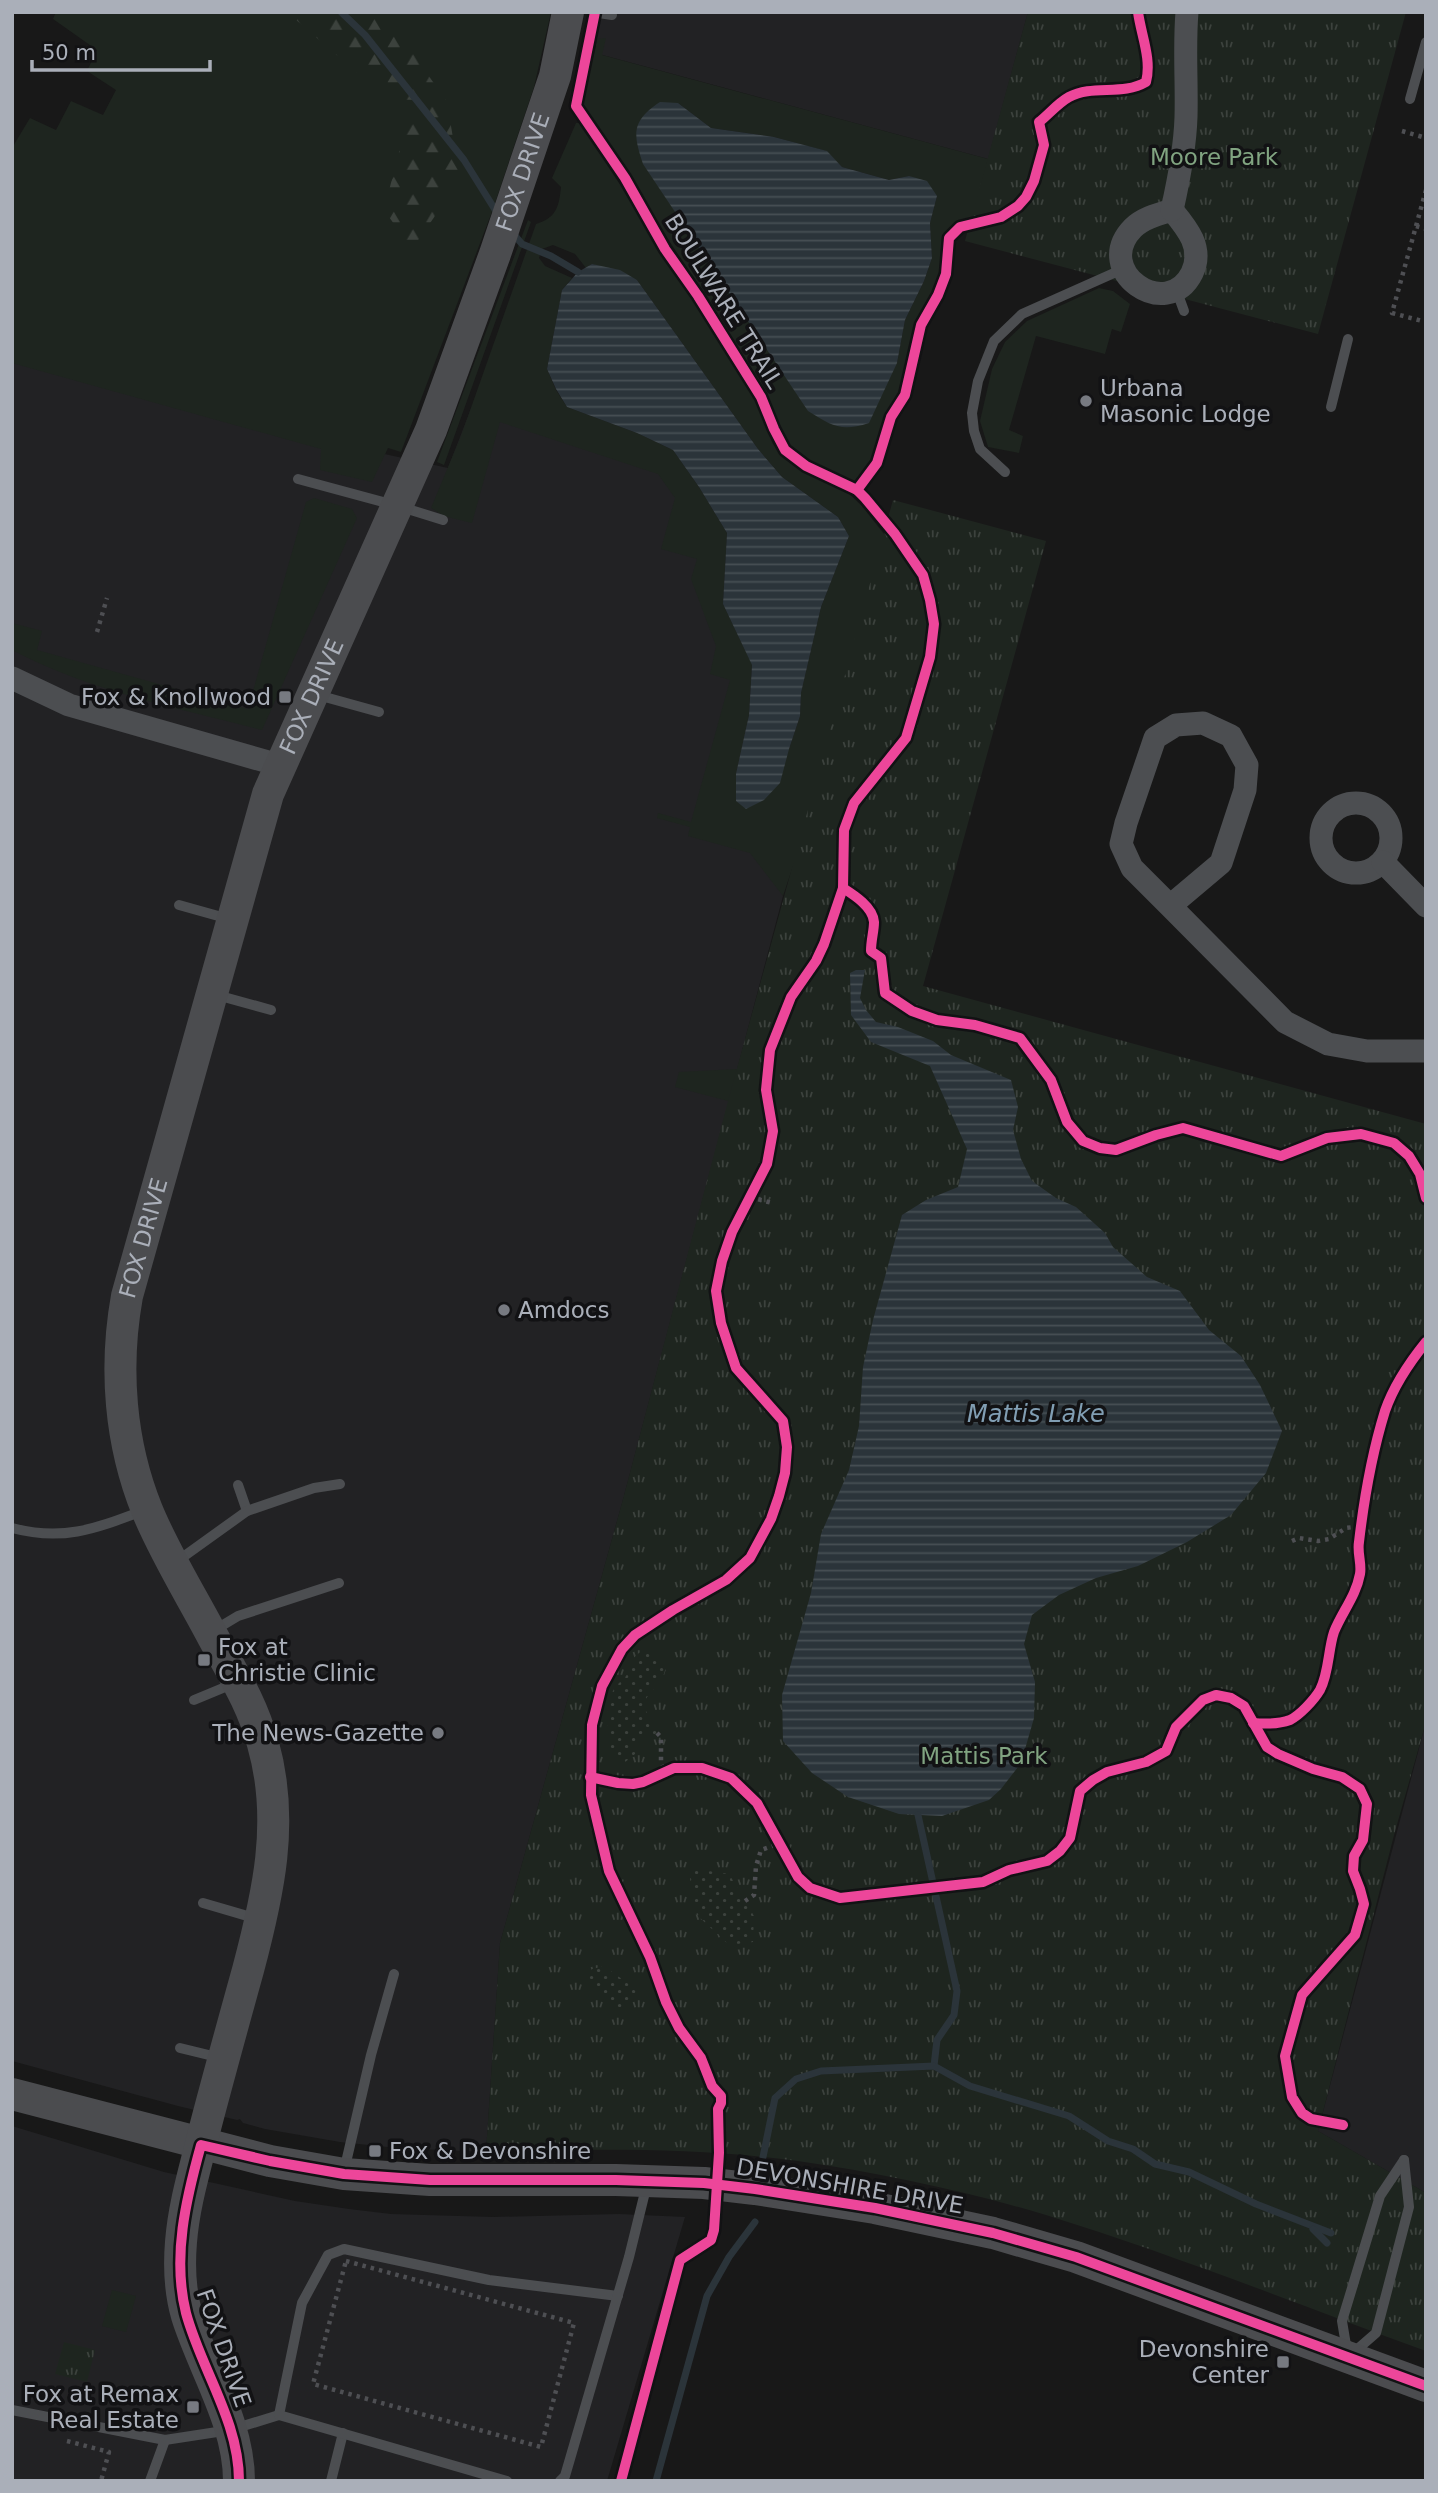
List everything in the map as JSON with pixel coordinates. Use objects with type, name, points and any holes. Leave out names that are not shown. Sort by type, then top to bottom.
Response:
[{"type":"street","name":"FOX DRIVE","points":[[239,2481],[239,2462],[230,2430],[187,2315],[181,2282],[181,2243],[189,2189],[261,1920],[272,1866],[275,1818],[272,1784],[264,1744],[250,1704],[147,1510],[133,1471],[120,1378],[121,1331],[127,1296],[262,812],[279,765],[431,430],[495,254],[555,76],[568,12]]},
{"type":"street","points":[[1172,209],[1133,227],[1124,241],[1120,256],[1123,269],[1139,288],[1167,293],[1180,300],[1182,285],[1191,275],[1196,260],[1195,243],[1172,209],[1182,165],[1185,129],[1184,43],[1187,12]]},
{"type":"street","points":[[12,678],[69,705],[279,765]]},
{"type":"street","points":[[1170,906],[1221,863],[1245,790],[1247,765],[1231,736],[1203,723],[1176,725],[1155,738],[1121,844],[1132,868],[1285,1022],[1328,1044],[1367,1051],[1426,1052]]},
{"type":"street","points":[[1383,862],[1426,906]]},
{"type":"street","name":"DEVONSHIRE DRIVE","points":[[12,2094],[201,2145],[344,2174],[430,2180],[704,2183],[875,2208],[993,2233],[1076,2257],[1426,2386]]},
{"type":"lane","points":[[592,12],[612,15]]},
{"type":"lane","points":[[1410,99],[1426,41]]},
{"type":"lane","points":[[1005,472],[980,449],[972,413],[978,381],[994,341],[1022,314],[1123,269]]},
{"type":"lane","points":[[1331,407],[1348,339]]},
{"type":"lane","points":[[298,479],[443,520]]},
{"type":"lane","points":[[313,694],[379,712]]},
{"type":"lane","points":[[179,905],[232,920]]},
{"type":"lane","points":[[210,993],[271,1010]]},
{"type":"lane","points":[[238,1485],[247,1511]]},
{"type":"lane","points":[[174,1563],[247,1511],[314,1488],[340,1485]]},
{"type":"lane","points":[[12,1528],[43,1535],[70,1534],[107,1525],[147,1510]]},
{"type":"lane","points":[[211,1632],[238,1616],[339,1583]]},
{"type":"lane","points":[[194,1700],[238,1682]]},
{"type":"lane","points":[[203,1903],[261,1920]]},
{"type":"lane","points":[[344,2174],[394,1974]]},
{"type":"lane","points":[[180,2048],[224,2059]]},
{"type":"lane","points":[[1404,2160],[1409,2207],[1376,2333],[1348,2357],[1342,2321],[1380,2196],[1404,2160]]},
{"type":"lane","points":[[560,2481],[565,2476],[618,2297],[648,2181]]},
{"type":"lane","points":[[279,2415],[302,2303],[328,2255],[344,2249],[489,2280],[618,2297]]},
{"type":"lane","points":[[12,2410],[165,2440],[230,2430],[279,2415],[507,2481]]},
{"type":"lane","points":[[331,2481],[343,2433]]},
{"type":"lane","points":[[149,2481],[165,2440]]},
{"type":"path","points":[[857,491],[877,463],[891,416],[905,396],[921,325],[946,274],[949,238],[960,227],[1001,217],[1026,197],[1034,181],[1044,145],[1039,122],[1069,97],[1084,92],[1135,88],[1146,82],[1150,68],[1138,12]]},
{"type":"path","points":[[1402,131],[1426,138]]},
{"type":"path","points":[[1426,190],[1392,313],[1426,323]]},
{"type":"path","points":[[1416,226],[1426,229]]},
{"type":"path","points":[[97,632],[107,598]]},
{"type":"path","points":[[744,1208],[755,1186]]},
{"type":"path","points":[[750,1197],[772,1203]]},
{"type":"path","points":[[1292,1541],[1298,1538],[1318,1541],[1329,1539],[1346,1528],[1360,1531],[1363,1513]]},
{"type":"path","points":[[657,1733],[661,1737],[661,1764],[670,1770]]},
{"type":"path","points":[[653,1778],[670,1770]]},
{"type":"path","points":[[746,1901],[754,1895],[756,1867],[761,1850],[779,1843]]},
{"type":"path","points":[[1307,2116],[1343,2125]]},
{"type":"path","points":[[346,2260],[574,2323],[541,2447],[313,2384],[346,2260]]},
{"type":"path","points":[[101,2481],[109,2452]]},
{"type":"shaded area","points":[[600,12],[1028,12],[988,159],[595,53]]},
{"type":"shaded area","points":[[12,350],[380,453],[448,468],[481,383],[674,469],[739,668],[769,858],[783,896],[622,1503],[500,1943],[486,2152],[397,2148],[340,2142],[265,2129],[243,2123],[240,2119],[178,2106],[12,2061]]},
{"type":"shaded area","points":[[1426,1722],[1426,2193],[1318,2131]]},
{"type":"shaded area","points":[[12,2126],[164,2172],[295,2201],[349,2209],[391,2214],[493,2217],[619,2214],[685,2217],[607,2481],[12,2481]]},
{"type":"green space","points":[[56,12],[551,12],[534,87],[493,209],[401,452],[388,448],[372,482],[320,470],[321,449],[12,363],[12,148],[30,118],[56,130],[71,101],[103,115],[116,90],[87,71],[97,50],[53,19]]},
{"type":"green space","points":[[287,12],[384,12],[447,102],[460,180],[412,249],[384,210],[408,117]]},
{"type":"green space","name":"Moore Park","points":[[1028,12],[1406,12],[1318,334],[965,241]]},
{"type":"green space","points":[[606,38],[602,55],[988,159],[971,222],[958,223],[944,237],[939,283],[918,324],[904,390],[886,421],[873,463],[857,483],[809,461],[789,447],[770,401],[581,104],[598,39]],"holes":[[[678,103],[711,128],[774,137],[826,151],[842,167],[889,180],[909,176],[937,196],[930,223],[932,258],[905,320],[897,363]]]},
{"type":"green space","points":[[576,123],[581,123],[753,395],[773,444],[783,458],[803,471],[846,491],[862,506],[898,552],[783,896],[750,853],[688,836],[690,827],[657,818],[658,813],[691,822],[730,680],[710,674],[716,646],[691,579],[697,559],[661,549],[675,498],[658,474],[500,422],[472,523],[444,516],[431,508],[461,436],[536,224],[552,215],[557,206],[561,187],[552,178]],"holes":[[[553,245],[575,254],[586,268],[592,264],[637,280],[758,449],[782,477],[838,517],[849,536],[821,607],[801,693],[800,716],[789,749],[736,801],[736,774],[749,715],[752,664],[723,604],[727,533],[673,450],[637,433],[567,407],[556,390],[547,369],[562,290],[572,278],[545,266],[539,258],[542,249]]]},
{"type":"green space","points":[[528,220],[531,222],[444,465],[437,462]]},
{"type":"green space","points":[[1099,288],[1113,291],[1130,304],[1121,332],[1112,329],[1105,354],[1036,336],[1009,430],[1023,436],[1019,453],[988,447],[980,421],[992,369],[1005,342],[1027,321]]},
{"type":"green space","points":[[314,498],[352,509],[357,518],[262,730],[103,688],[12,650],[12,623],[42,631],[37,650],[248,709],[306,502]]},
{"type":"green space","name":"Mattis Park","points":[[893,500],[1046,541],[923,986],[1426,1124],[1426,1722],[1318,2131],[1426,2193],[1426,2351],[1094,2230],[1016,2206],[923,2184],[798,2161],[720,2153],[603,2150],[486,2152],[500,1943]]},
{"type":"green space","points":[[737,1069],[728,1101],[675,1087],[679,1072]]},
{"type":"green space","points":[[648,1650],[666,1666],[662,1679],[643,1705],[657,1733],[639,1741],[635,1754],[624,1763],[610,1753],[609,1704],[614,1689],[627,1674],[634,1658]]},
{"type":"green space","points":[[688,1868],[729,1874],[754,1916],[753,1942],[729,1945],[697,1915]]},
{"type":"green space","points":[[605,1966],[638,1994],[616,2011],[588,1980],[592,1969]]},
{"type":"green space","points":[[112,2290],[136,2296],[126,2332],[102,2326]]},
{"type":"green space","points":[[64,2342],[95,2350],[87,2382],[55,2374]]},
{"type":"water","points":[[660,102],[678,103],[711,128],[774,137],[827,151],[842,167],[889,180],[909,176],[927,181],[937,196],[930,223],[932,258],[905,320],[897,363],[869,423],[851,427],[837,426],[808,411],[643,164],[637,144],[637,129],[644,115]]},
{"type":"water","points":[[592,264],[620,270],[637,280],[758,449],[782,477],[838,517],[849,536],[821,607],[801,693],[800,716],[780,783],[764,800],[746,809],[736,801],[736,774],[749,715],[752,665],[723,604],[727,533],[673,450],[637,433],[567,407],[547,369],[562,290],[578,272]]},
{"type":"water","name":"Mattis Lake","points":[[865,970],[860,998],[876,1022],[898,1027],[933,1041],[951,1055],[1011,1080],[1018,1107],[1013,1130],[1021,1159],[1032,1181],[1056,1198],[1076,1207],[1105,1233],[1113,1247],[1147,1277],[1180,1291],[1209,1330],[1241,1356],[1260,1385],[1282,1431],[1266,1473],[1231,1515],[1187,1542],[1138,1566],[1096,1578],[1059,1595],[1032,1615],[1024,1644],[1035,1682],[1034,1718],[1021,1763],[989,1800],[942,1816],[899,1814],[848,1797],[812,1773],[783,1741],[782,1695],[811,1593],[821,1534],[849,1470],[859,1426],[863,1367],[902,1215],[926,1200],[958,1187],[967,1149],[930,1066],[871,1042],[851,1015],[850,973]]},
{"type":"waterway","points":[[341,12],[365,35],[464,160],[499,216]]},
{"type":"waterway","points":[[511,231],[522,244],[551,256],[578,272]]},
{"type":"waterway","points":[[918,1815],[957,1991],[954,2015],[937,2040],[934,2066]]},
{"type":"waterway","points":[[763,2157],[775,2098],[796,2079],[821,2071],[934,2066],[970,2086],[1069,2116],[1108,2141],[1133,2149],[1155,2164],[1189,2172],[1256,2204],[1331,2233]]},
{"type":"waterway","points":[[656,2481],[707,2296],[729,2257],[755,2222]]},
{"type":"waterway","points":[[1313,2229],[1327,2243]]},
{"type":"cycle path","name":"BOULWARE TRAIL","points":[[595,12],[576,106],[625,178],[665,249],[698,296],[761,397],[785,450],[806,466],[857,490],[865,498],[895,534],[923,575],[934,624],[930,657],[906,738],[854,803],[844,830],[843,888],[824,944],[816,961],[791,997],[770,1050],[766,1090],[773,1131],[767,1164],[732,1232],[716,1291],[721,1323],[736,1368],[783,1421],[787,1447],[785,1473],[779,1496],[771,1519],[750,1558],[726,1580],[635,1635],[622,1649],[602,1686],[592,1725],[591,1795],[609,1871],[650,1957],[666,2002],[679,2028],[701,2058],[712,2086],[721,2096],[718,2109],[719,2153],[714,2230],[711,2240],[680,2260],[621,2481]]},
{"type":"cycle path","points":[[857,490],[877,463],[891,417],[905,395],[921,325],[946,274],[949,238],[960,227],[1001,217],[1026,197],[1034,181],[1044,145],[1039,122],[1061,102],[1078,93],[1127,88],[1146,82],[1147,56],[1138,12]]},
{"type":"cycle path","points":[[843,888],[862,902],[873,917],[871,951],[881,958],[885,993],[912,1011],[937,1020],[975,1025],[1020,1038],[1051,1080],[1067,1122],[1083,1141],[1100,1148],[1116,1150],[1183,1128],[1281,1156],[1327,1138],[1361,1134],[1394,1143],[1409,1156],[1420,1174],[1426,1198]]},
{"type":"cycle path","points":[[1253,1723],[1290,1720],[1298,1715],[1320,1690],[1334,1632],[1360,1574],[1359,1546],[1363,1509],[1385,1411],[1403,1375],[1426,1342]]},
{"type":"cycle path","points":[[590,1777],[633,1784],[674,1768],[702,1768],[731,1778],[757,1803],[798,1877],[810,1888],[840,1898],[983,1882],[1009,1870],[1047,1861],[1060,1851],[1070,1838],[1080,1791],[1107,1772],[1146,1762],[1166,1751],[1176,1727],[1203,1700],[1216,1695],[1231,1698],[1244,1706],[1267,1747],[1313,1769],[1342,1777],[1360,1789],[1367,1804],[1363,1840],[1354,1856],[1353,1871],[1364,1904],[1355,1935],[1302,1995],[1285,2056],[1292,2097],[1302,2113],[1311,2119],[1343,2125]]},
{"type":"cycle path","points":[[239,2481],[233,2437],[193,2334],[182,2292],[180,2271],[183,2228],[201,2145],[344,2174],[430,2180],[704,2183],[875,2208],[993,2233],[1076,2257],[1426,2386]]},
{"type":"place","name":"Urbana Masonic Lodge","points":[[1086,401]]},
{"type":"place","name":"Fox & Knollwood","points":[[285,697]]},
{"type":"place","name":"Amdocs","points":[[504,1310]]},
{"type":"place","name":"Fox at Christie Clinic","points":[[204,1660]]},
{"type":"place","name":"The News-Gazette","points":[[438,1733]]},
{"type":"place","name":"Fox & Devonshire","points":[[375,2151]]},
{"type":"place","name":"Devonshire Center","points":[[1283,2362]]},
{"type":"place","name":"Fox at Remax Real Estate","points":[[193,2407]]}]
